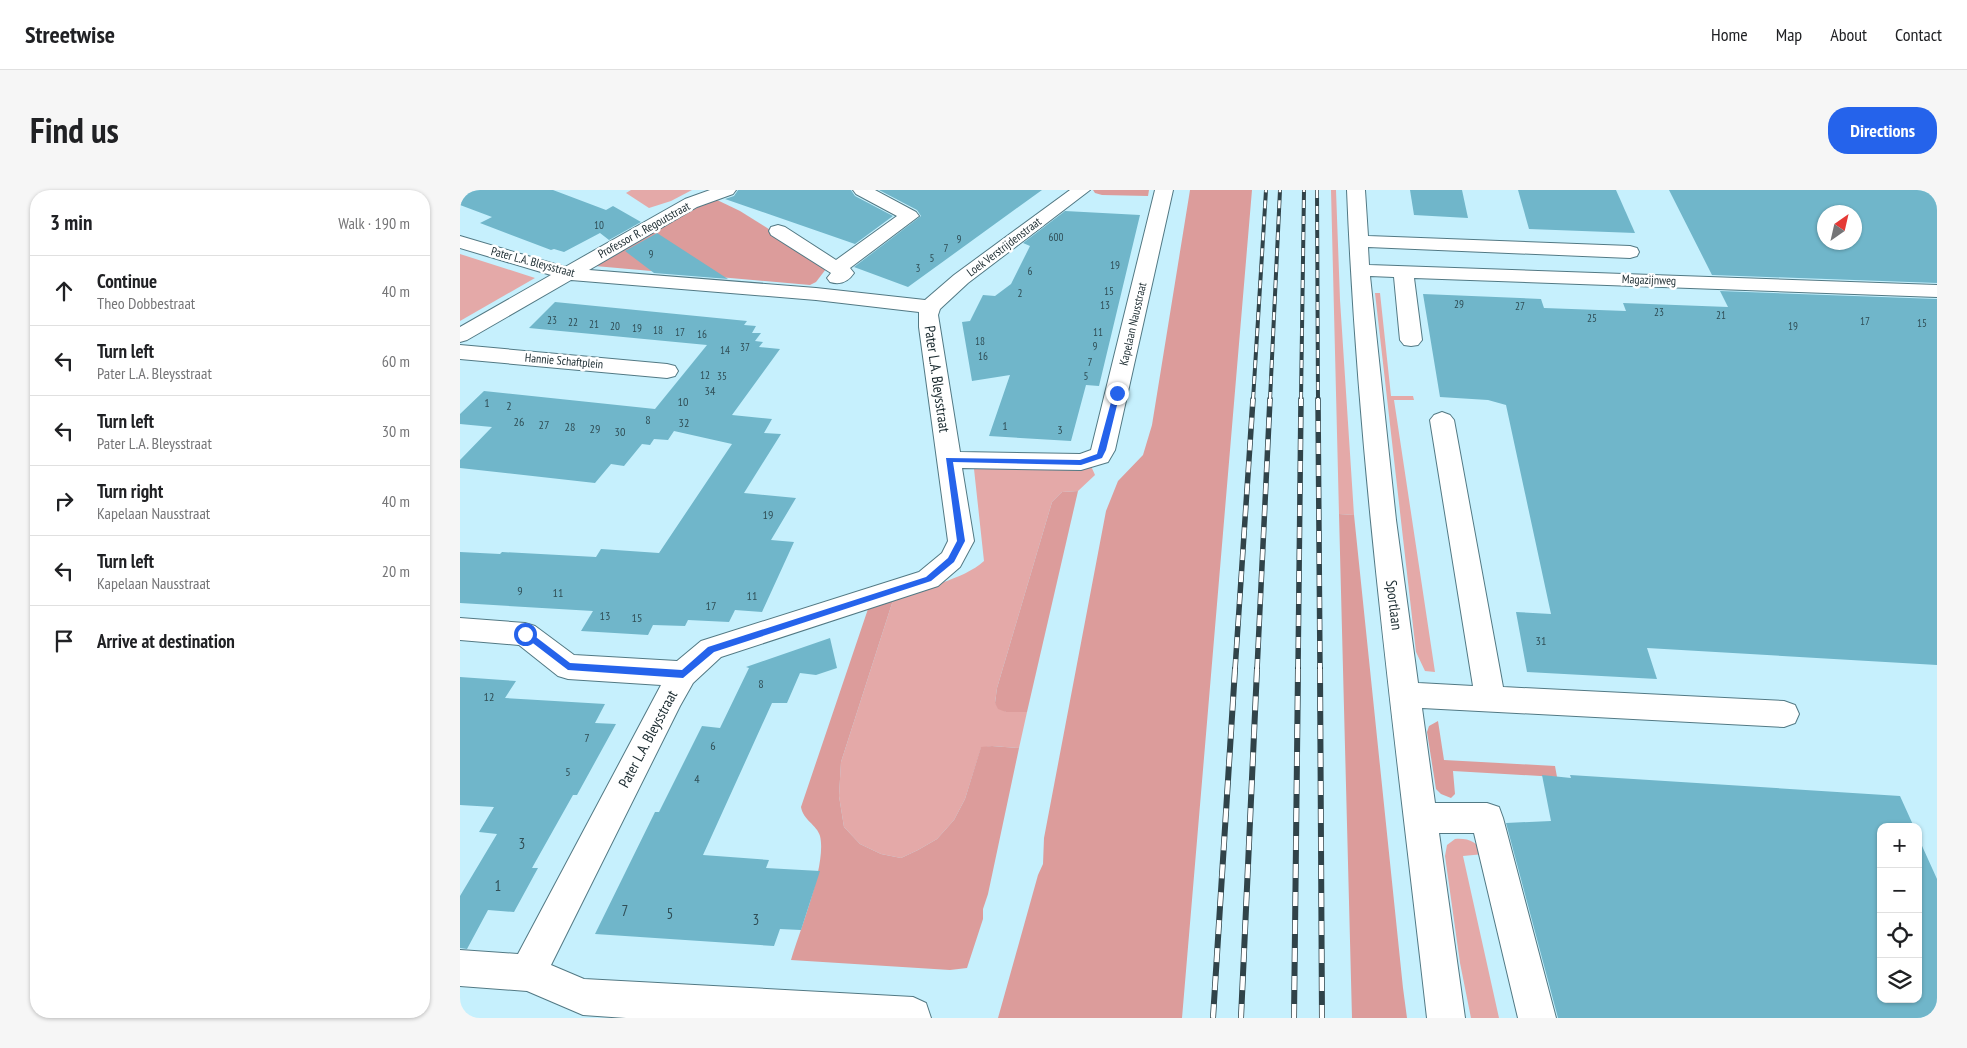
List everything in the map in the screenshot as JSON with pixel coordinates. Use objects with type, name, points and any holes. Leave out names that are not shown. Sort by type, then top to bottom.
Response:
[{"type":"street","name":"Professor R. Regoutstraat","points":[[460,336],[691,203],[727,190]]},
{"type":"street","points":[[836,268],[910,216],[862,190]]},
{"type":"street","points":[[882,201],[898,190]]},
{"type":"street","name":"Loek Verstrijdenstraat","points":[[930,307],[961,278],[1081,190]]},
{"type":"street","name":"Kapelaan Nausstraat","points":[[949,460],[1081,462],[1100,456],[1103,450],[1164,190]]},
{"type":"street","name":"Sportlaan","points":[[1356,190],[1360,270],[1383,520],[1446,1018]]},
{"type":"street","points":[[778,231],[844,273],[816,294]]},
{"type":"street","points":[[1358,241],[1431,238],[1523,241],[1630,252]]},
{"type":"street","name":"Pater L.A. Bleysstraat","points":[[460,242],[567,274],[816,294],[930,307],[928,315],[929,327],[961,541],[951,560],[928,579],[711,650],[683,674],[668,696],[528,972]]},
{"type":"street","name":"Magazijnweg","points":[[1360,270],[1682,274],[1937,291]]},
{"type":"street","points":[[1403,271],[1411,340]]},
{"type":"street","name":"Hannie Schaftplein","points":[[460,352],[667,371]]},
{"type":"street","points":[[1442,420],[1490,699]]},
{"type":"street","points":[[460,629],[525,634],[568,667],[683,674]]},
{"type":"street","points":[[1405,695],[1784,714]]},
{"type":"street","points":[[1420,818],[1487,818],[1537,1018]]},
{"type":"street","points":[[460,968],[528,972],[583,997],[913,1016]]},
{"type":"shaded area","points":[[631,190],[692,190],[671,201],[649,208],[626,193]]},
{"type":"shaded area","points":[[1093,190],[1149,190],[1148,196],[1102,195],[1095,193]]},
{"type":"shaded area","points":[[1190,190],[1252,190],[1182,1018],[998,1018],[1038,875],[1043,864],[1044,838],[1106,511],[1118,481],[1143,455],[1152,425]]},
{"type":"shaded area","points":[[1331,190],[1336,190],[1340,300],[1354,515],[1339,514]]},
{"type":"shaded area","points":[[715,199],[740,211],[820,261],[826,269],[816,282],[810,285],[595,266],[702,204]]},
{"type":"shaded area","points":[[460,254],[535,278],[460,321]]},
{"type":"shaded area","points":[[1375,293],[1380,293],[1391,396],[1413,396],[1414,400],[1394,400],[1435,672],[1425,671],[1416,652]]},
{"type":"shaded area","points":[[1091,466],[1095,475],[1078,491],[1062,492],[1052,502],[997,688],[995,703],[1006,712],[1027,712],[1019,748],[992,746],[981,748],[965,799],[954,820],[937,839],[901,858],[881,854],[860,844],[844,827],[839,796],[841,762],[894,597],[954,578],[975,568],[984,561],[974,469]]},
{"type":"shaded area","points":[[1078,491],[1027,712],[1006,712],[998,709],[995,703],[997,688],[1052,502],[1062,492]]},
{"type":"shaded area","points":[[1339,514],[1354,515],[1407,1018],[1352,1018]]},
{"type":"shaded area","points":[[894,597],[841,762],[839,796],[844,827],[860,844],[881,854],[901,858],[937,839],[954,820],[965,799],[981,747],[1019,748],[988,894],[983,909],[983,919],[967,968],[950,970],[791,960],[816,880],[821,848],[820,836],[802,812],[801,807],[869,606]]},
{"type":"shaded area","points":[[1438,721],[1444,760],[1555,766],[1557,777],[1453,771],[1455,794],[1451,798],[1441,794],[1436,789],[1427,732],[1429,726]]},
{"type":"shaded area","points":[[1455,839],[1464,839],[1472,842],[1484,854],[1463,856],[1499,1018],[1471,1018],[1460,963],[1445,856],[1447,845]]},
{"type":"building","points":[[460,190],[553,190],[606,210],[613,206],[641,222],[609,240],[600,233],[564,252],[551,250],[480,223],[492,217],[460,205]]},
{"type":"building","points":[[738,190],[851,190],[855,196],[893,216],[855,244],[725,199],[734,196]]},
{"type":"building","points":[[879,190],[1042,190],[908,287],[854,267],[921,216],[917,210]]},
{"type":"building","points":[[1410,190],[1462,190],[1468,218],[1414,215]]},
{"type":"building","points":[[1518,190],[1616,190],[1635,233],[1529,229]]},
{"type":"building","points":[[1669,190],[1937,190],[1937,283],[1712,275]]},
{"type":"building","points":[[1065,211],[1140,215],[1099,386],[1086,385],[1071,441],[989,436],[1010,375],[972,381],[962,322],[970,321],[983,295],[995,296],[1011,284],[1030,246],[1023,243]]},
{"type":"building","points":[[657,233],[728,279],[654,273],[625,251]]},
{"type":"building","points":[[1720,291],[1937,299],[1937,665],[1647,648],[1657,679],[1527,672],[1516,612],[1551,614],[1506,405],[1488,400],[1440,397],[1423,294],[1541,299],[1544,308],[1626,311],[1623,303],[1728,307]]},
{"type":"building","points":[[555,302],[747,321],[744,325],[756,326],[752,333],[761,333],[755,341],[763,342],[759,347],[780,349],[732,415],[772,419],[764,433],[781,434],[744,493],[796,498],[771,540],[794,542],[762,612],[735,610],[729,622],[688,620],[685,626],[653,625],[648,635],[581,631],[593,611],[460,603],[460,552],[500,554],[502,552],[596,557],[601,549],[659,553],[732,444],[674,431],[668,440],[654,439],[650,445],[642,444],[624,466],[611,464],[595,483],[460,468],[460,460],[492,427],[460,424],[460,414],[484,391],[655,409],[707,345],[529,328]]},
{"type":"building","points":[[830,638],[837,668],[816,675],[800,673],[787,703],[772,703],[703,855],[769,860],[766,868],[820,871],[801,930],[780,929],[774,946],[595,934],[655,812],[659,812],[702,726],[720,728],[749,668],[746,667]]},
{"type":"building","points":[[460,677],[516,681],[505,698],[605,704],[595,723],[616,724],[577,795],[573,795],[532,868],[538,868],[514,912],[488,910],[467,949],[460,948],[460,896],[497,834],[479,832],[494,807],[460,805]]},
{"type":"building","points":[[1542,775],[1571,778],[1570,775],[1900,796],[1912,823],[1877,823],[1877,1003],[1922,1003],[1922,846],[1937,879],[1937,1018],[1558,1018],[1506,823],[1551,821]]},
{"type":"railway","points":[[1253,400],[1266,190]]},
{"type":"railway","points":[[1270,400],[1280,190]]},
{"type":"railway","points":[[1301,400],[1304,190]]},
{"type":"railway","points":[[1317,190],[1318,400]]},
{"type":"railway","points":[[1235,670],[1253,399]]},
{"type":"railway","points":[[1257,670],[1270,399]]},
{"type":"railway","points":[[1298,670],[1301,399]]},
{"type":"railway","points":[[1318,399],[1320,670]]},
{"type":"railway","points":[[1213,1018],[1235,669]]},
{"type":"railway","points":[[1241,1018],[1257,669]]},
{"type":"railway","points":[[1294,1018],[1298,669]]},
{"type":"railway","points":[[1320,669],[1322,1018]]},
{"type":"route","points":[[525,634],[568,667],[683,674],[711,650],[928,579],[951,560],[961,541],[949,460],[1081,462],[1100,456],[1117,393]]}]
